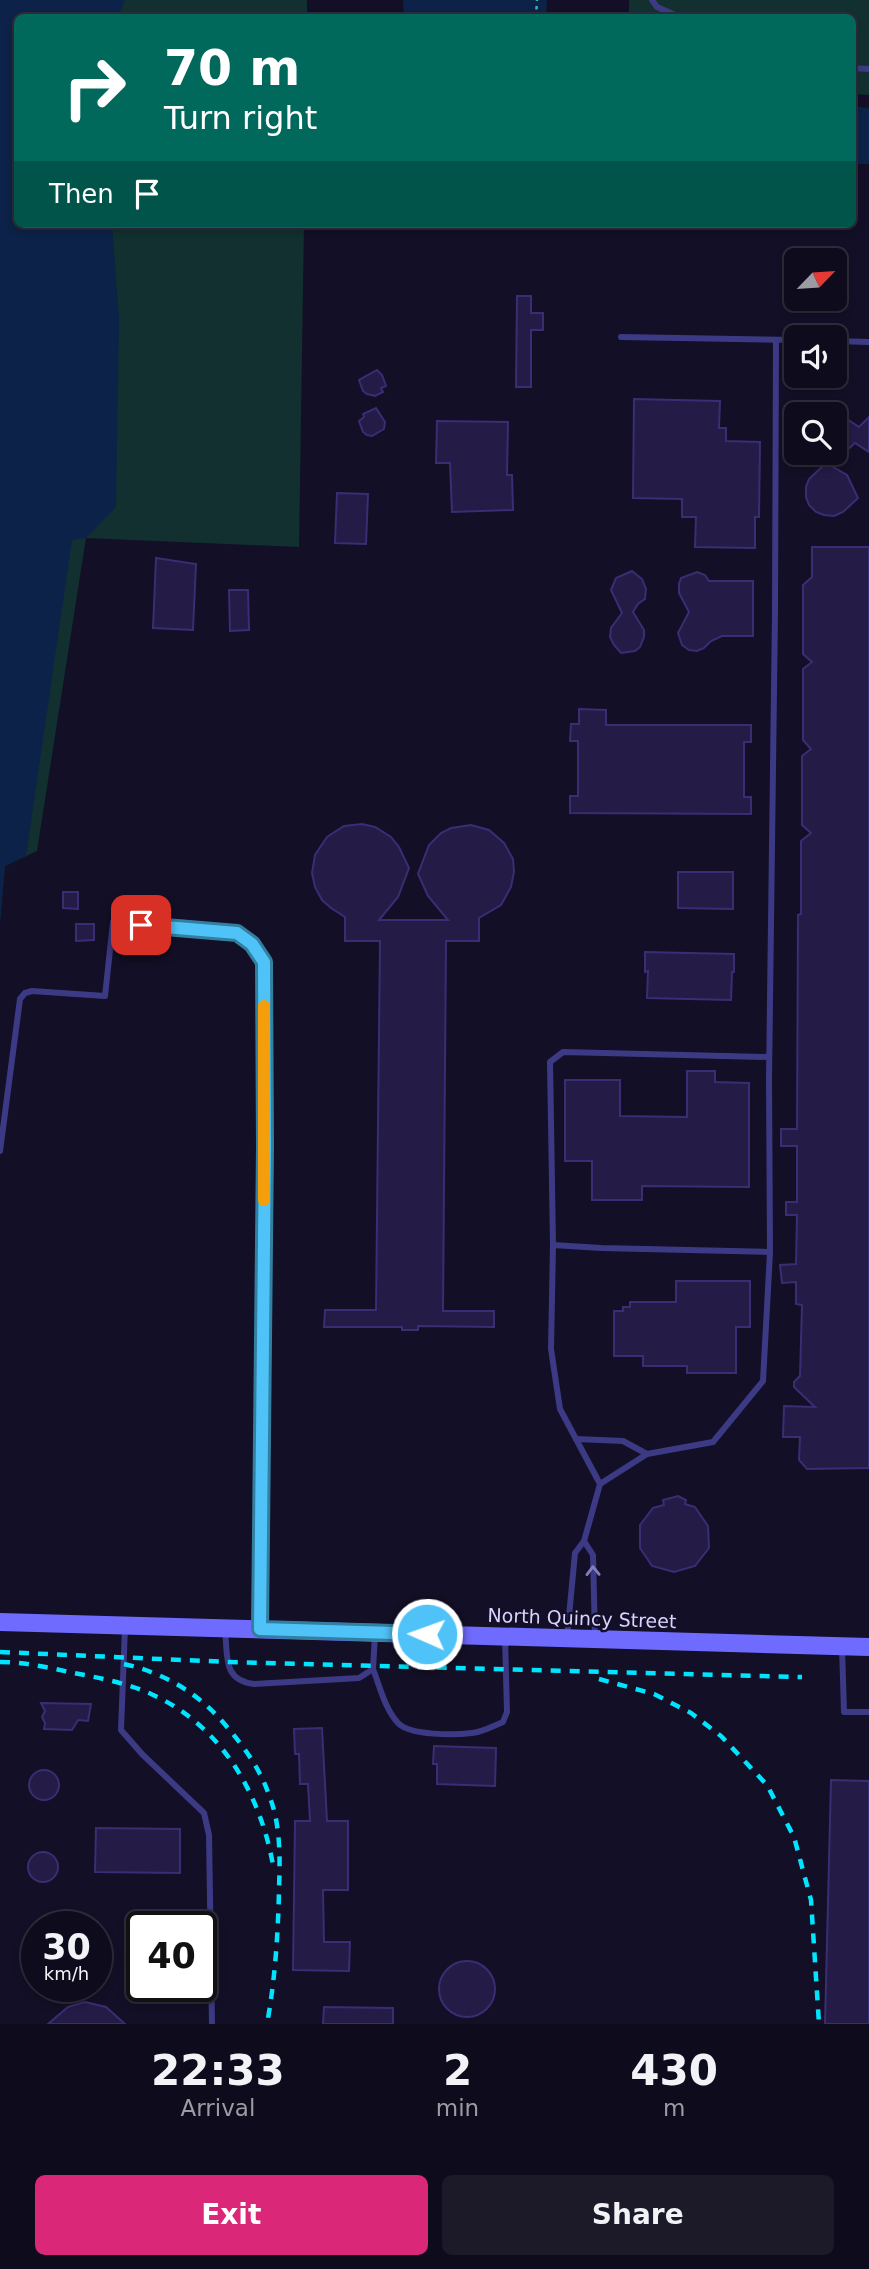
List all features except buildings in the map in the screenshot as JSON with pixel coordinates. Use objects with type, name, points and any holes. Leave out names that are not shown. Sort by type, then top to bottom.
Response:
[{"type":"street","name":"North Quincy Street","points":[[0,1622],[869,1647]]},
{"type":"lane","points":[[652,0],[657,7],[673,14]]},
{"type":"lane","points":[[621,337],[784,340]]},
{"type":"lane","points":[[567,1638],[575,1553],[584,1541],[600,1484],[647,1454],[713,1442],[762,1381],[770,1252],[769,1057],[776,340]]},
{"type":"lane","points":[[847,341],[869,342]]},
{"type":"lane","points":[[0,1151],[20,999],[25,993],[32,991],[105,996],[113,922],[237,933],[252,944],[264,962],[265,1146],[260,1629]]},
{"type":"lane","points":[[600,1484],[560,1409],[551,1349],[553,1245],[550,1062],[563,1052],[769,1057]]},
{"type":"lane","points":[[553,1245],[770,1252]]},
{"type":"lane","points":[[576,1439],[623,1441],[647,1454]]},
{"type":"lane","points":[[584,1541],[593,1555],[595,1639]]},
{"type":"lane","points":[[125,1625],[121,1730],[142,1754],[204,1813],[209,1835],[212,2024]]},
{"type":"lane","points":[[225,1628],[230,1672],[239,1682],[254,1684],[359,1678],[373,1669]]},
{"type":"lane","points":[[375,1633],[373,1669],[389,1711],[400,1726],[428,1733],[474,1733],[503,1721],[507,1712],[505,1636]]},
{"type":"lane","points":[[842,1647],[844,1712],[869,1712]]},
{"type":"green space","points":[[0,0],[307,0],[307,14],[14,14],[14,228],[304,228],[299,547],[86,538],[37,851],[5,866],[0,922]]},
{"type":"green space","points":[[629,0],[869,0],[869,95],[856,94],[856,14],[629,14]]},
{"type":"water","points":[[0,0],[125,0],[119,14],[14,14],[14,228],[112,228],[119,318],[116,507],[86,538],[72,540],[26,856],[5,866],[0,922]]},
{"type":"water","points":[[403,0],[547,0],[546,14],[404,14]]},
{"type":"water","points":[[856,106],[869,108],[869,164],[856,164]]},
{"type":"railway","points":[[0,1652],[229,1662],[802,1677]]},
{"type":"railway","points":[[0,1662],[37,1666],[113,1681],[142,1690],[176,1707],[198,1724],[233,1764],[258,1812],[273,1865]]},
{"type":"railway","points":[[124,1664],[167,1679],[205,1704],[240,1743],[265,1785],[276,1818],[280,1866],[276,1957],[267,2024]]},
{"type":"railway","points":[[599,1679],[654,1694],[691,1713],[721,1736],[767,1785],[794,1837],[811,1900],[819,2024]]},
{"type":"slow traffic","points":[[264,1006],[264,1200]]},
{"type":"route","points":[[141,925],[237,933],[252,944],[264,962],[265,1146],[260,1629],[427,1634]]}]
